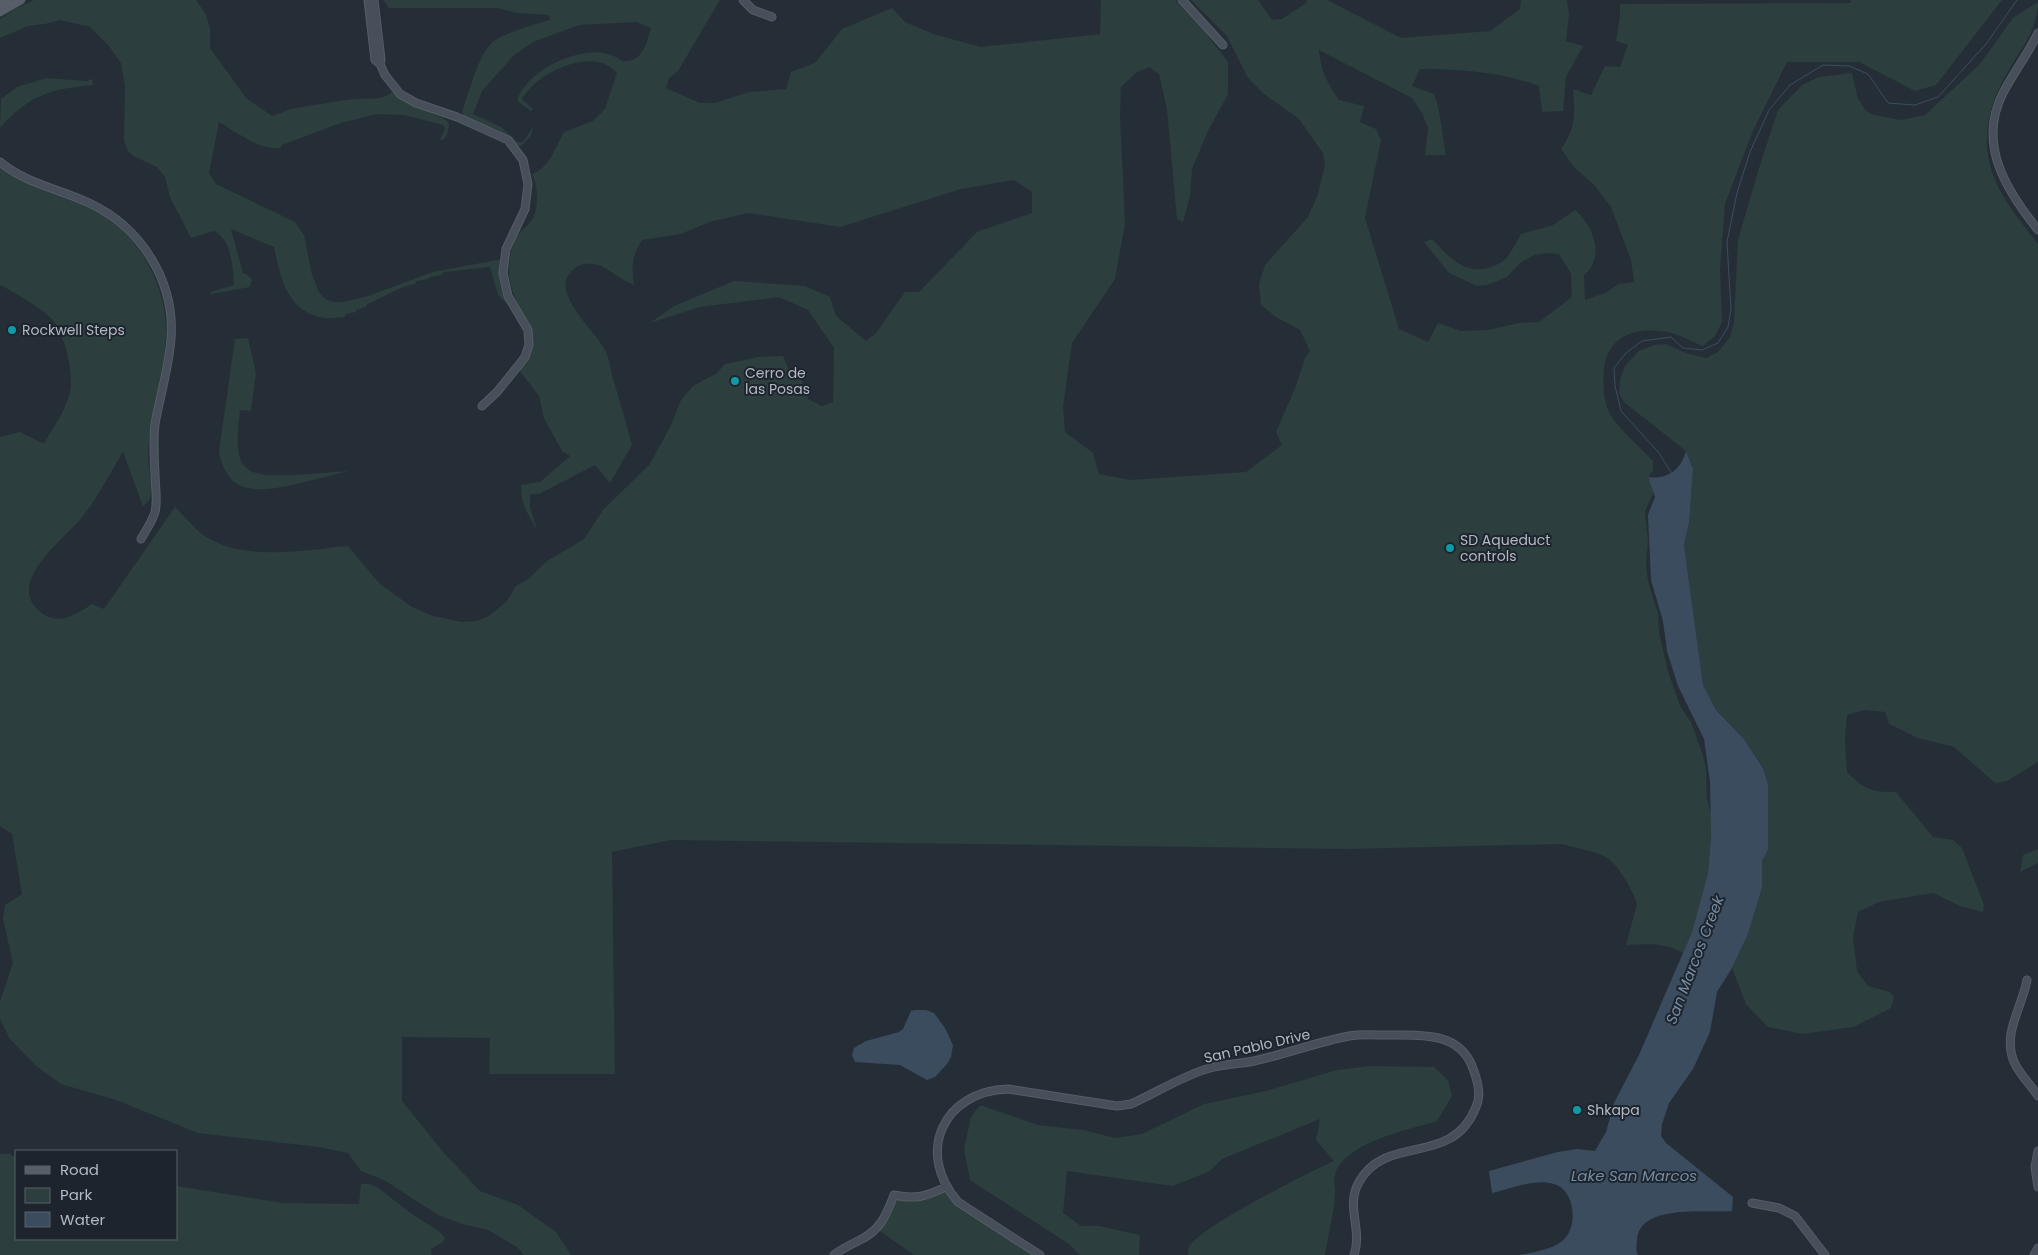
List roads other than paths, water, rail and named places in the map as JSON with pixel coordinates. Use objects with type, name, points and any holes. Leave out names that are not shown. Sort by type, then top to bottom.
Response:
[{"type":"main road","points":[[0,4],[7,0]]},
{"type":"main road","points":[[0,12],[21,0]]},
{"type":"street","points":[[368,0],[375,60],[380,64],[385,75],[400,94],[416,103],[457,117],[508,140],[523,160],[528,184],[525,209],[506,249],[503,273],[508,296],[528,330],[529,345],[525,357],[497,392],[482,406]]},
{"type":"street","points":[[374,0],[381,58],[380,64]]},
{"type":"street","points":[[743,0],[753,10],[772,17]]},
{"type":"street","points":[[1182,0],[1223,45]]},
{"type":"street","points":[[2038,33],[2002,95],[1994,121],[1994,145],[1998,167],[2008,189],[2038,230]]},
{"type":"street","points":[[0,162],[29,180],[84,201],[114,218],[132,233],[142,245],[156,267],[163,283],[170,309],[171,338],[154,434],[155,509],[151,522],[141,538]]},
{"type":"street","points":[[2027,980],[2019,1012],[2012,1025],[2010,1039],[2014,1062],[2038,1096]]},
{"type":"street","name":"San Pablo Drive","points":[[1040,1255],[965,1208],[946,1187],[940,1174],[937,1158],[938,1140],[944,1125],[956,1108],[967,1099],[980,1092],[993,1089],[1008,1089],[1117,1106],[1131,1104],[1210,1068],[1254,1061],[1350,1036],[1428,1035],[1442,1038],[1456,1045],[1470,1060],[1478,1082],[1478,1104],[1469,1122],[1459,1133],[1447,1141],[1386,1157],[1364,1173],[1353,1194],[1352,1210],[1357,1246],[1354,1255]]},
{"type":"street","points":[[2038,1151],[2034,1167],[2038,1187]]},
{"type":"street","points":[[834,1255],[838,1251],[867,1237],[877,1229],[886,1216],[894,1195],[907,1198],[921,1197],[946,1187]]},
{"type":"street","points":[[1752,1202],[1779,1208],[1795,1216],[1825,1255]]},
{"type":"street","points":[[2034,1255],[2038,1248]]},
{"type":"water","name":"Lake San Marcos","points":[[1686,451],[1693,469],[1689,523],[1684,545],[1703,685],[1716,710],[1744,739],[1763,768],[1768,784],[1768,850],[1762,861],[1762,888],[1748,934],[1732,968],[1717,992],[1710,1032],[1693,1069],[1669,1103],[1662,1124],[1661,1136],[1666,1143],[1733,1197],[1732,1211],[1676,1212],[1649,1220],[1641,1228],[1637,1240],[1636,1250],[1638,1255],[1520,1255],[1552,1247],[1567,1236],[1571,1229],[1571,1202],[1561,1188],[1554,1184],[1539,1182],[1492,1193],[1489,1171],[1558,1152],[1577,1149],[1595,1151],[1606,1132],[1614,1103],[1639,1055],[1692,932],[1708,873],[1711,835],[1710,782],[1704,739],[1678,686],[1667,651],[1663,621],[1651,580],[1648,515],[1655,497],[1648,477],[1661,477],[1672,472],[1681,464]]},
{"type":"water","points":[[926,1010],[934,1013],[945,1028],[953,1045],[951,1057],[935,1077],[927,1080],[900,1065],[855,1062],[852,1055],[854,1048],[866,1041],[899,1032],[903,1029],[911,1011]]},
{"type":"waterway","name":"San Marcos Creek","points":[[1672,474],[1659,453],[1621,411],[1615,386],[1614,368],[1626,353],[1642,341],[1671,337],[1683,348],[1702,350],[1718,343],[1728,327],[1731,310],[1727,242],[1737,193],[1750,152],[1769,110],[1790,85],[1823,65],[1849,66],[1868,74],[1888,103],[1915,105],[1938,97],[1986,44],[2017,0]]},
{"type":"place","name":"Rockwell Steps","points":[[12,330]]},
{"type":"place","name":"Cerro de las Posas","points":[[735,381]]},
{"type":"place","name":"SD Aqueduct controls","points":[[1450,548]]},
{"type":"place","name":"Shkapa","points":[[1577,1110]]}]
